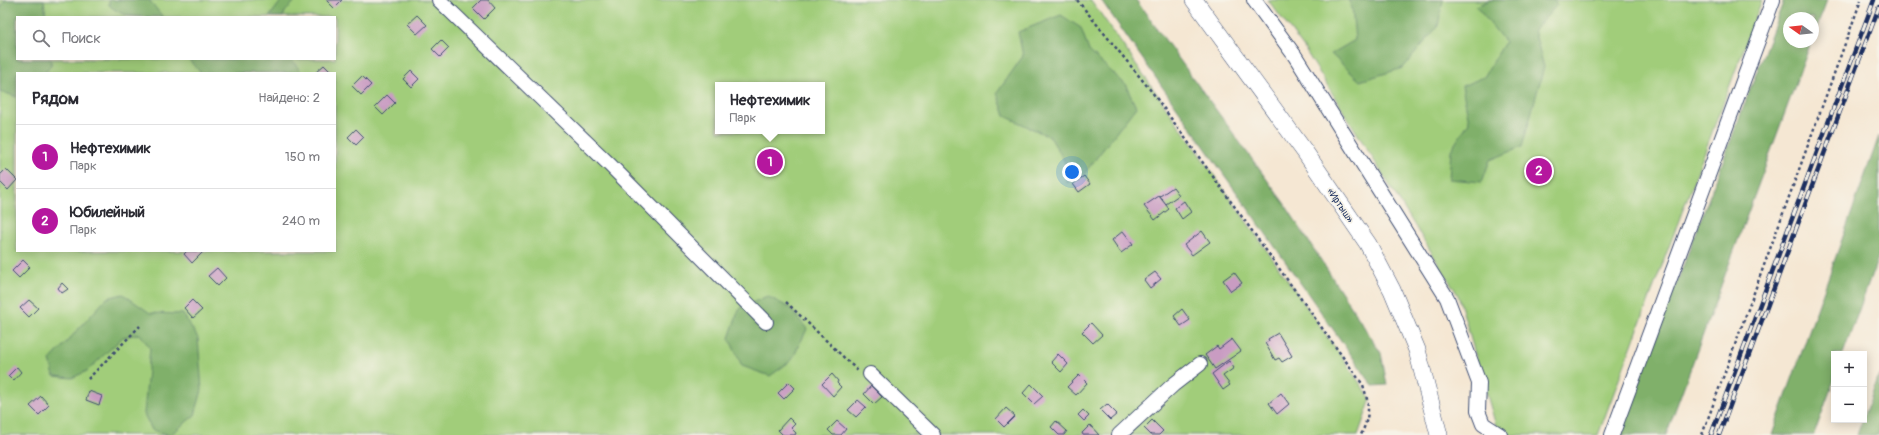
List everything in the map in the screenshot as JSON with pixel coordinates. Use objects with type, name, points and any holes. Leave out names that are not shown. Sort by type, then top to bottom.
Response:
[{"type":"main road","name":"«Иртыш»","points":[[1194,0],[1305,152],[1368,244],[1392,290],[1416,350],[1439,435]]},
{"type":"street","points":[[439,0],[616,171],[766,322]]},
{"type":"street","points":[[1254,0],[1295,56],[1447,298],[1479,383],[1478,411],[1483,424],[1500,435]]},
{"type":"street","points":[[1612,435],[1773,0]]},
{"type":"street","points":[[1119,435],[1173,384],[1200,364]]},
{"type":"street","points":[[865,373],[933,435]]},
{"type":"path","points":[[1077,0],[1152,92],[1363,385],[1369,404],[1367,420],[1361,435]]},
{"type":"path","points":[[1702,435],[1861,0]]},
{"type":"path","points":[[786,302],[865,373]]},
{"type":"path","points":[[88,379],[140,326]]},
{"type":"green space","points":[[0,0],[1091,0],[1371,399],[1358,435],[0,435]]},
{"type":"green space","points":[[5,0],[44,0],[46,16],[16,16],[16,60],[51,60],[51,65],[46,72],[16,72],[16,97],[0,91],[0,10]]},
{"type":"green space","points":[[109,0],[149,0],[162,16],[127,15],[115,10],[109,5]]},
{"type":"green space","points":[[282,0],[296,0],[285,12],[283,16],[270,16]]},
{"type":"green space","points":[[1101,0],[1136,0],[1284,203],[1381,353],[1387,385],[1373,386]]},
{"type":"green space","points":[[1268,0],[1762,0],[1598,435],[1511,435],[1496,426],[1458,295],[1304,48]]},
{"type":"green space","points":[[1348,0],[1443,0],[1438,26],[1403,68],[1360,81],[1331,54],[1355,40],[1352,7]]},
{"type":"green space","points":[[1490,0],[1554,0],[1557,5],[1534,30],[1544,67],[1522,147],[1490,160],[1482,182],[1449,179],[1451,150],[1469,122],[1462,86],[1484,77],[1505,42],[1476,6]]},
{"type":"green space","points":[[1784,0],[1827,0],[1819,22],[1819,12],[1783,12],[1783,48],[1809,48],[1666,435],[1619,435]]},
{"type":"green space","points":[[1061,15],[1081,28],[1089,51],[1125,84],[1136,107],[1084,174],[1067,183],[1064,160],[1050,137],[1005,116],[997,93],[1023,56],[1018,32]]},
{"type":"green space","points":[[189,60],[292,60],[301,72],[200,72]]},
{"type":"green space","points":[[1879,136],[1879,255],[1844,351],[1831,351],[1831,388],[1814,435],[1772,435]]},
{"type":"green space","points":[[123,294],[150,313],[183,314],[198,338],[202,390],[195,415],[170,435],[152,430],[144,414],[150,348],[140,334],[123,337],[87,371],[72,378],[54,376],[50,360],[107,298]]},
{"type":"green space","points":[[767,296],[790,308],[807,329],[792,360],[770,376],[742,366],[729,338],[739,309]]},
{"type":"green space","points":[[1879,375],[1879,435],[1857,435],[1861,423],[1867,423],[1867,408]]},
{"type":"building","points":[[326,0],[342,0],[334,8]]},
{"type":"building","points":[[481,0],[488,0],[495,8],[484,19],[473,8]]},
{"type":"building","points":[[417,15],[427,25],[417,34],[407,24]]},
{"type":"building","points":[[441,40],[449,48],[440,57],[432,49]]},
{"type":"building","points":[[324,65],[331,72],[316,72]]},
{"type":"building","points":[[411,71],[419,79],[411,87],[403,79]]},
{"type":"building","points":[[362,76],[371,85],[361,95],[352,86]]},
{"type":"building","points":[[387,95],[395,103],[383,115],[375,107]]},
{"type":"building","points":[[356,129],[364,137],[356,145],[348,137]]},
{"type":"building","points":[[6,169],[16,179],[16,181],[8,190],[0,182],[0,175]]},
{"type":"building","points":[[1084,176],[1090,184],[1079,192],[1073,184]]},
{"type":"building","points":[[1173,187],[1179,195],[1166,204],[1160,196]]},
{"type":"building","points":[[1159,196],[1169,209],[1155,220],[1144,206]]},
{"type":"building","points":[[1184,201],[1191,212],[1182,219],[1175,208]]},
{"type":"building","points":[[1123,231],[1133,244],[1121,253],[1112,240]]},
{"type":"building","points":[[1202,231],[1210,242],[1192,255],[1184,245]]},
{"type":"building","points":[[186,252],[203,252],[192,263],[184,254]]},
{"type":"building","points":[[23,260],[30,267],[19,278],[12,271]]},
{"type":"building","points":[[217,268],[226,278],[218,286],[208,276]]},
{"type":"building","points":[[1155,272],[1161,279],[1150,288],[1144,280]]},
{"type":"building","points":[[1234,272],[1242,283],[1231,291],[1223,280]]},
{"type":"building","points":[[62,283],[68,289],[62,293],[58,288]]},
{"type":"building","points":[[29,300],[38,308],[29,317],[20,308]]},
{"type":"building","points":[[192,300],[202,310],[193,318],[184,308]]},
{"type":"building","points":[[1182,309],[1190,320],[1181,326],[1174,316]]},
{"type":"building","points":[[1091,323],[1102,335],[1093,343],[1082,332]]},
{"type":"building","points":[[1278,333],[1292,356],[1282,362],[1279,358],[1275,360],[1265,343],[1269,341],[1268,339]]},
{"type":"building","points":[[1232,339],[1241,351],[1215,369],[1205,355],[1217,346],[1219,349]]},
{"type":"building","points":[[1058,354],[1068,364],[1061,372],[1051,362]]},
{"type":"building","points":[[1229,361],[1234,368],[1223,376],[1230,385],[1223,390],[1212,374]]},
{"type":"building","points":[[17,367],[21,372],[13,381],[8,376]]},
{"type":"building","points":[[832,374],[841,387],[833,396],[822,384]]},
{"type":"building","points":[[1079,375],[1087,383],[1076,395],[1067,387]]},
{"type":"building","points":[[789,382],[795,388],[784,399],[778,393]]},
{"type":"building","points":[[1031,384],[1043,396],[1034,404],[1023,393]]},
{"type":"building","points":[[871,386],[882,397],[874,404],[864,394]]},
{"type":"building","points":[[89,391],[102,396],[99,405],[86,400]]},
{"type":"building","points":[[1281,393],[1289,404],[1277,414],[1269,403]]},
{"type":"building","points":[[41,396],[49,405],[39,415],[30,406]]},
{"type":"building","points":[[858,400],[866,407],[856,417],[848,410]]},
{"type":"building","points":[[1107,404],[1117,414],[1110,420],[1100,410]]},
{"type":"building","points":[[1006,408],[1015,416],[1004,427],[996,419]]},
{"type":"building","points":[[1083,410],[1089,416],[1084,421],[1078,415]]},
{"type":"building","points":[[789,418],[795,424],[791,428],[796,433],[795,435],[783,435],[778,430]]},
{"type":"building","points":[[1152,420],[1163,431],[1159,435],[1151,435],[1144,428]]},
{"type":"building","points":[[837,421],[846,429],[841,435],[833,435],[828,430]]},
{"type":"building","points":[[1056,421],[1067,431],[1064,435],[1059,435],[1051,427]]},
{"type":"building","points":[[1090,425],[1099,435],[1083,435],[1082,433]]},
{"type":"railway","points":[[1711,435],[1874,0]]},
{"type":"railway","points":[[1719,435],[1879,7]]},
{"type":"place","name":"Нефтехимик","points":[[770,162]]},
{"type":"place","name":"Юбилейный","points":[[1539,171]]}]
